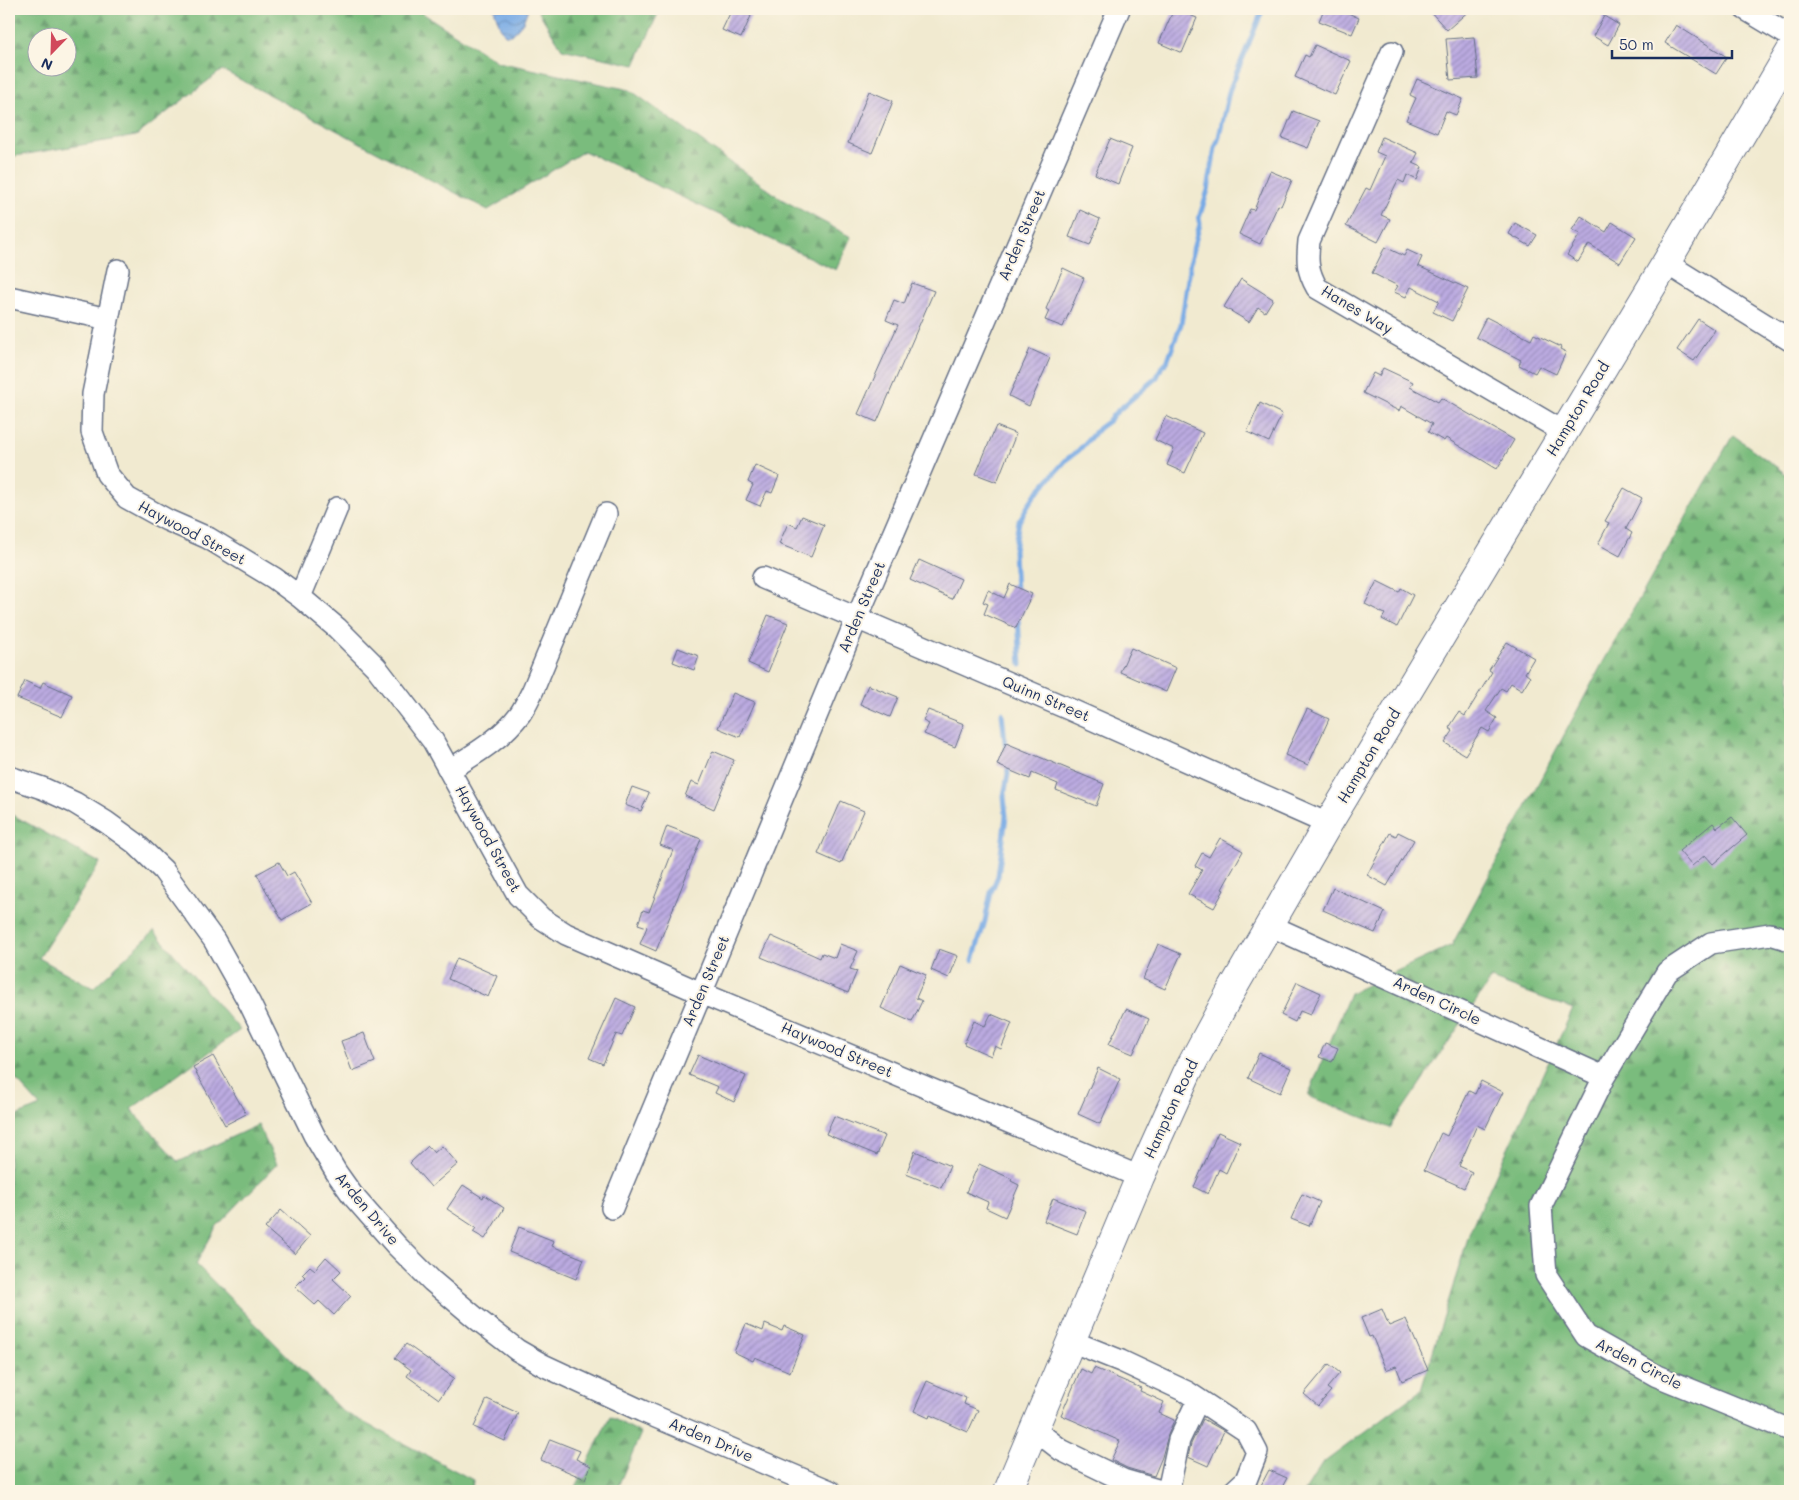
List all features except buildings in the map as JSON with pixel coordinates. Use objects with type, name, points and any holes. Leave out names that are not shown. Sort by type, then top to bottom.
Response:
[{"type":"main road","name":"Hampton Road","points":[[1008,1491],[1140,1177],[1187,1073],[1269,925],[1328,824],[1666,263],[1790,52]]},
{"type":"street","name":"Arden Street","points":[[612,1208],[857,618],[1119,9]]},
{"type":"street","points":[[1745,9],[1790,36]]},
{"type":"street","name":"Hanes Way","points":[[1392,52],[1309,241],[1309,274],[1317,288],[1564,432]]},
{"type":"street","points":[[1666,263],[1790,340]]},
{"type":"street","name":"Haywood Street","points":[[118,270],[93,394],[92,432],[107,474],[127,498],[168,520],[208,538],[274,578],[337,628],[376,667],[433,741],[518,895],[541,918],[566,934],[701,994],[1140,1177]]},
{"type":"street","points":[[9,296],[108,319]]},
{"type":"street","points":[[300,597],[337,508]]},
{"type":"street","points":[[449,770],[489,745],[521,713],[533,690],[606,514]]},
{"type":"street","name":"Quinn Street","points":[[763,578],[1078,713],[1328,824]]},
{"type":"street","name":"Arden Drive","points":[[9,777],[42,788],[75,803],[135,843],[163,870],[214,940],[250,1004],[314,1135],[336,1172],[359,1203],[396,1245],[432,1281],[476,1319],[518,1350],[543,1365],[642,1411],[830,1491]]},
{"type":"street","name":"Arden Circle","points":[[1269,925],[1604,1077]]},
{"type":"street","name":"Arden Circle","points":[[1790,940],[1770,934],[1711,943],[1667,972],[1604,1077],[1541,1206],[1546,1274],[1586,1336],[1656,1376],[1790,1430]]},
{"type":"street","points":[[1071,1341],[1121,1361],[1187,1392],[1246,1432],[1257,1452],[1246,1480],[1234,1491]]},
{"type":"street","points":[[1168,1491],[1179,1440],[1198,1400]]},
{"type":"street","points":[[1034,1429],[1060,1450],[1123,1480],[1161,1491]]},
{"type":"green space","points":[[9,9],[416,9],[498,62],[630,90],[783,200],[851,237],[836,270],[584,151],[488,210],[222,70],[136,136],[9,157]]},
{"type":"green space","points":[[537,9],[660,9],[635,65],[562,49]]},
{"type":"green space","points":[[1733,435],[1790,477],[1790,1491],[1305,1491],[1322,1464],[1421,1390],[1471,1228],[1573,1009],[1491,979],[1390,1128],[1308,1096],[1350,993],[1452,945],[1602,664]]},
{"type":"green space","points":[[9,813],[100,863],[39,958],[93,988],[154,931],[240,1030],[131,1109],[178,1162],[258,1125],[277,1164],[216,1227],[196,1264],[342,1411],[473,1480],[472,1491],[9,1491],[9,1119],[40,1106],[9,1072]]},
{"type":"green space","points":[[610,1417],[641,1433],[616,1491],[574,1491]]},
{"type":"water","points":[[494,9],[528,9],[523,22],[512,35],[505,35]]},
{"type":"waterway","points":[[1016,592],[1014,550],[1019,521],[1034,496],[1067,459],[1078,451],[1099,428],[1157,377],[1162,366],[1167,362],[1181,324],[1192,253],[1200,224],[1199,218],[1208,190],[1215,148],[1229,91],[1263,9]]},
{"type":"waterway","points":[[1018,618],[1021,665]]},
{"type":"waterway","points":[[1002,713],[1006,752]]},
{"type":"waterway","points":[[973,960],[985,921],[991,892],[998,876],[1006,816],[1004,796],[1008,774],[1007,763]]}]
